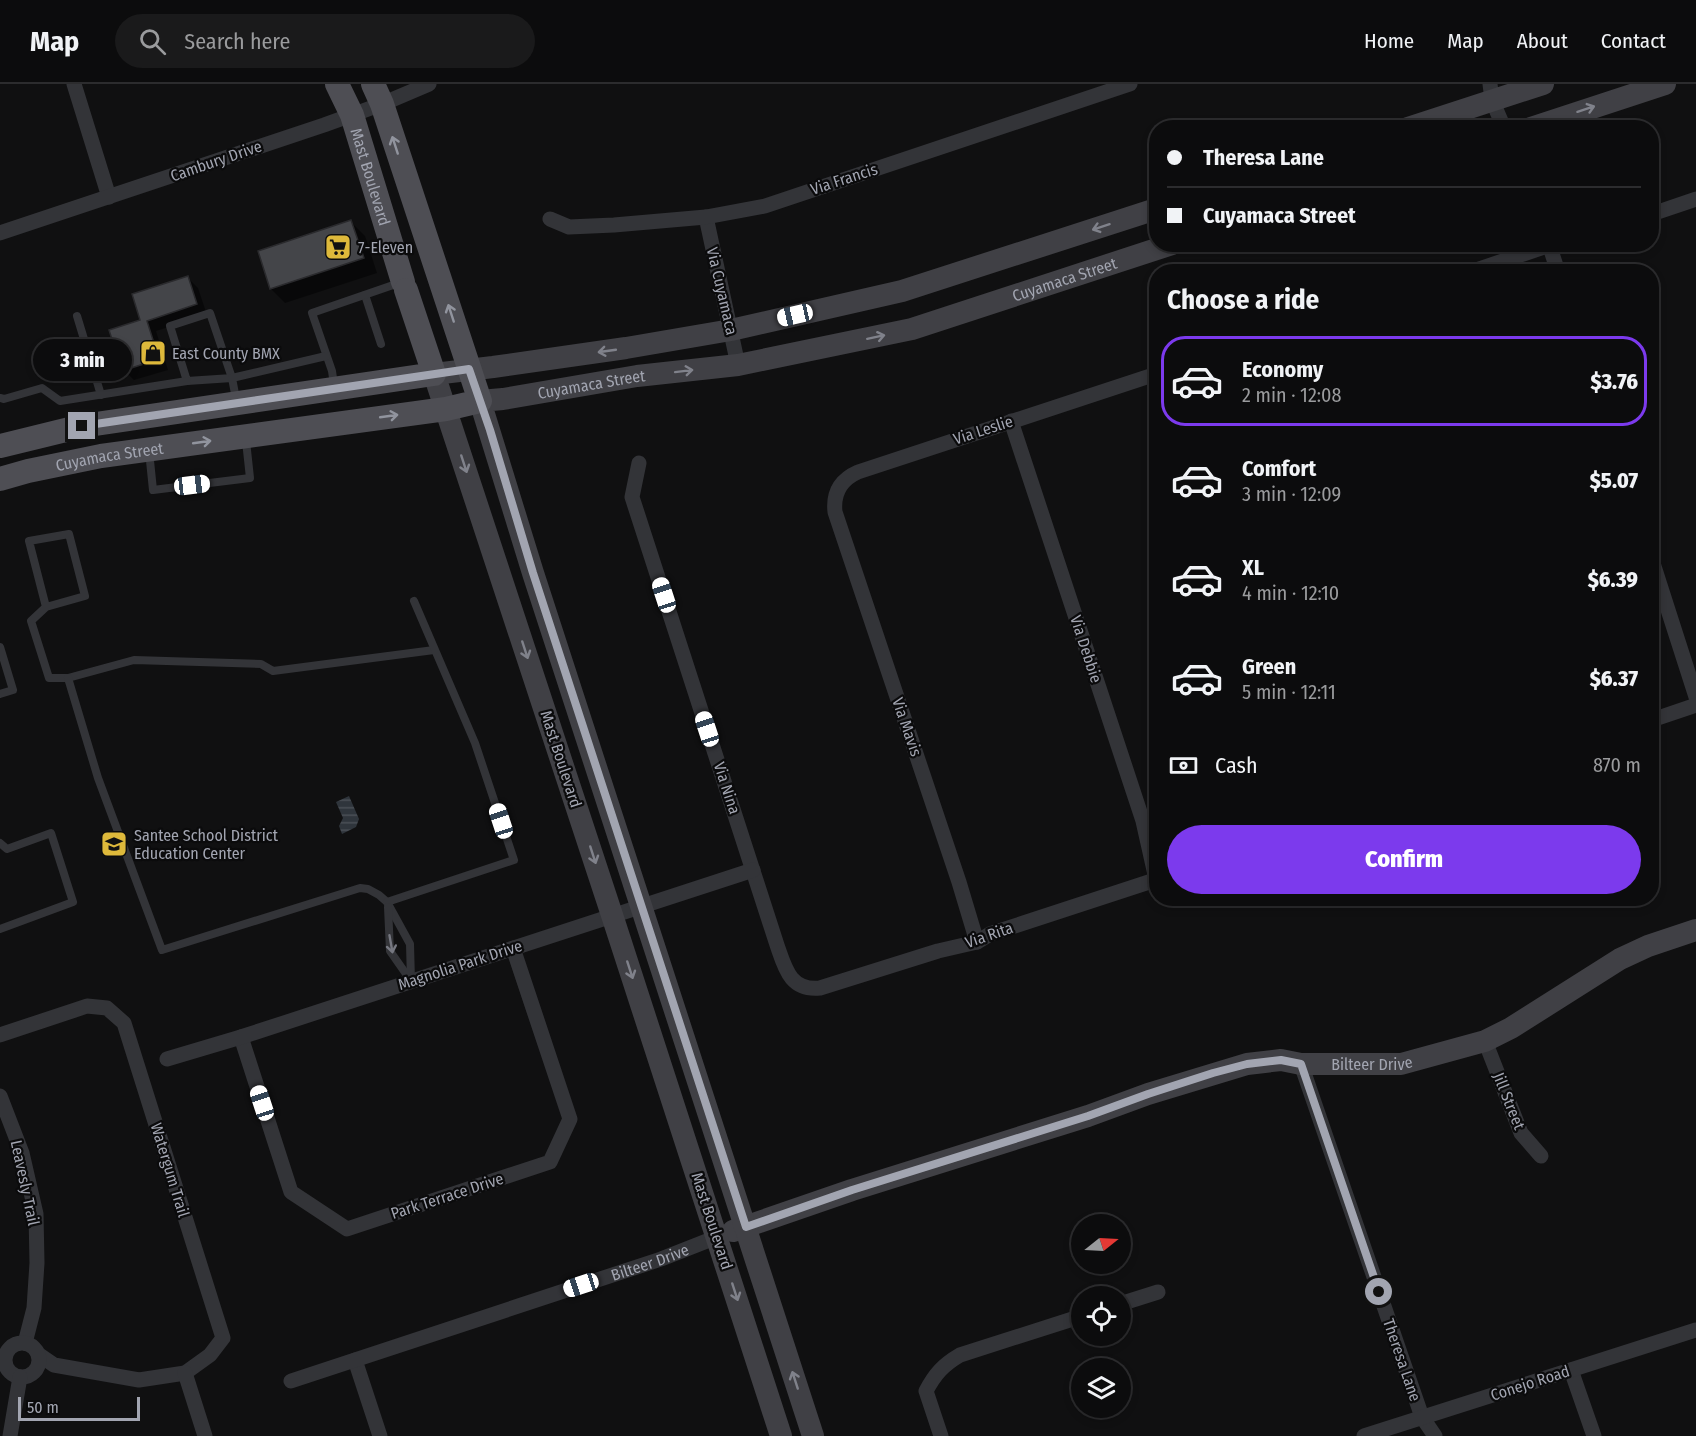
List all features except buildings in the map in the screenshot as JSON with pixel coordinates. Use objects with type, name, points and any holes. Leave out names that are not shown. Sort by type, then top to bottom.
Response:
[{"type":"main road","name":"Mast Boulevard","points":[[337,84],[352,115],[405,286],[781,1436]]},
{"type":"main road","points":[[1426,120],[1491,92],[1542,84]]},
{"type":"main road","points":[[1555,120],[1665,84]]},
{"type":"main road","name":"Mast Boulevard","points":[[378,94],[480,401],[533,573],[813,1436]]},
{"type":"main road","name":"Cuyamaca Street","points":[[0,446],[82,426],[334,388],[615,350],[731,330],[902,291],[1149,211]]},
{"type":"main road","name":"Cuyamaca Street","points":[[0,479],[101,456],[446,409],[480,401],[637,376],[738,364],[912,329],[1149,252]]},
{"type":"main road","name":"Bilteer Drive","points":[[717,1237],[852,1190],[1247,1064],[1281,1060],[1301,1064],[1401,1065],[1485,1041],[1511,1028],[1620,959],[1648,946],[1696,930]]},
{"type":"street","points":[[74,84],[109,197]]},
{"type":"street","name":"Cambury Drive","points":[[0,233],[352,115],[378,94],[429,84]]},
{"type":"street","name":"Via Francis","points":[[550,219],[568,227],[706,217],[765,206],[1130,84]]},
{"type":"street","points":[[1491,92],[1501,120]]},
{"type":"street","points":[[1659,212],[1696,199]]},
{"type":"street","name":"Via Cuyamaca","points":[[706,217],[738,364]]},
{"type":"street","points":[[1494,264],[1529,252]]},
{"type":"street","name":"Via Leslie","points":[[835,512],[837,491],[851,475],[1149,376]]},
{"type":"street","name":"Via Debbie","points":[[1011,421],[1143,821],[1149,849]]},
{"type":"street","name":"Via Nina","points":[[639,463],[632,498],[786,971],[795,982],[802,986],[820,988]]},
{"type":"street","name":"Via Mavis","points":[[835,512],[977,942]]},
{"type":"street","points":[[1659,582],[1696,697]]},
{"type":"street","points":[[1659,718],[1696,705]]},
{"type":"street","name":"Magnolia Park Drive","points":[[167,1059],[753,870]]},
{"type":"street","name":"Via Rita","points":[[820,988],[938,951],[977,942],[990,934],[1149,883]]},
{"type":"street","name":"Park Terrace Drive","points":[[241,1037],[291,1192],[347,1229],[550,1162],[570,1119],[513,948]]},
{"type":"street","name":"Watergum Trail","points":[[0,1035],[87,1006],[108,1008],[124,1023],[223,1338],[210,1355],[185,1373]]},
{"type":"street","name":"Jill Street","points":[[1485,1041],[1521,1132],[1540,1156]]},
{"type":"street","name":"Theresa Lane","points":[[1301,1064],[1422,1417],[1435,1436]]},
{"type":"street","name":"Leavesly Trail","points":[[0,1096],[22,1153],[36,1214],[37,1263],[34,1308],[13,1346]]},
{"type":"street","name":"Bilteer Drive","points":[[291,1381],[661,1259],[717,1237]]},
{"type":"street","points":[[1131,1301],[1158,1292]]},
{"type":"street","points":[[941,1436],[926,1391],[933,1377],[947,1362],[960,1355],[1071,1320]]},
{"type":"street","name":"Conejo Road","points":[[1364,1436],[1696,1330]]},
{"type":"street","points":[[54,1365],[30,1345],[13,1346],[6,1354],[6,1364],[15,1370],[54,1365],[139,1380],[185,1373],[205,1436]]},
{"type":"street","points":[[15,1370],[38,1364],[38,1354]]},
{"type":"street","points":[[355,1360],[380,1436]]},
{"type":"street","points":[[10,1436],[15,1370]]},
{"type":"street","points":[[1571,1370],[1594,1436]]},
{"type":"lane","points":[[334,388],[332,371],[312,313],[365,295],[405,286]]},
{"type":"lane","points":[[365,295],[381,344]]},
{"type":"lane","points":[[188,381],[170,326],[210,313],[232,378],[236,402]]},
{"type":"lane","points":[[76,316],[101,395]]},
{"type":"lane","points":[[0,398],[4,399],[42,388],[60,401],[188,381],[232,378],[326,356]]},
{"type":"lane","points":[[149,450],[153,490],[250,478],[246,436]]},
{"type":"lane","points":[[46,607],[29,541],[69,534],[86,596],[46,607],[31,621],[49,678],[68,678],[134,660],[261,664],[273,671],[434,650]]},
{"type":"lane","points":[[387,902],[514,860],[475,743],[414,602]]},
{"type":"lane","points":[[0,647],[13,690],[0,694]]},
{"type":"lane","points":[[68,678],[98,778],[162,950],[360,888],[368,889],[387,902],[411,944],[411,981]]},
{"type":"lane","points":[[0,843],[7,849],[51,833],[73,902],[0,929]]},
{"type":"lane","points":[[387,902],[390,951],[411,981]]},
{"type":"shaded area","points":[[349,796],[359,819],[356,827],[342,834],[339,826],[343,818],[336,802]]},
{"type":"place","name":"7-Eleven","points":[[338,247]]},
{"type":"place","name":"East County BMX","points":[[153,353]]},
{"type":"place","name":"Santee School District Education Center","points":[[114,844]]},
{"type":"route","points":[[82,426],[469,369],[746,1227],[852,1190],[1088,1116],[1213,1073],[1247,1064],[1281,1060],[1301,1064],[1379,1292]]}]
